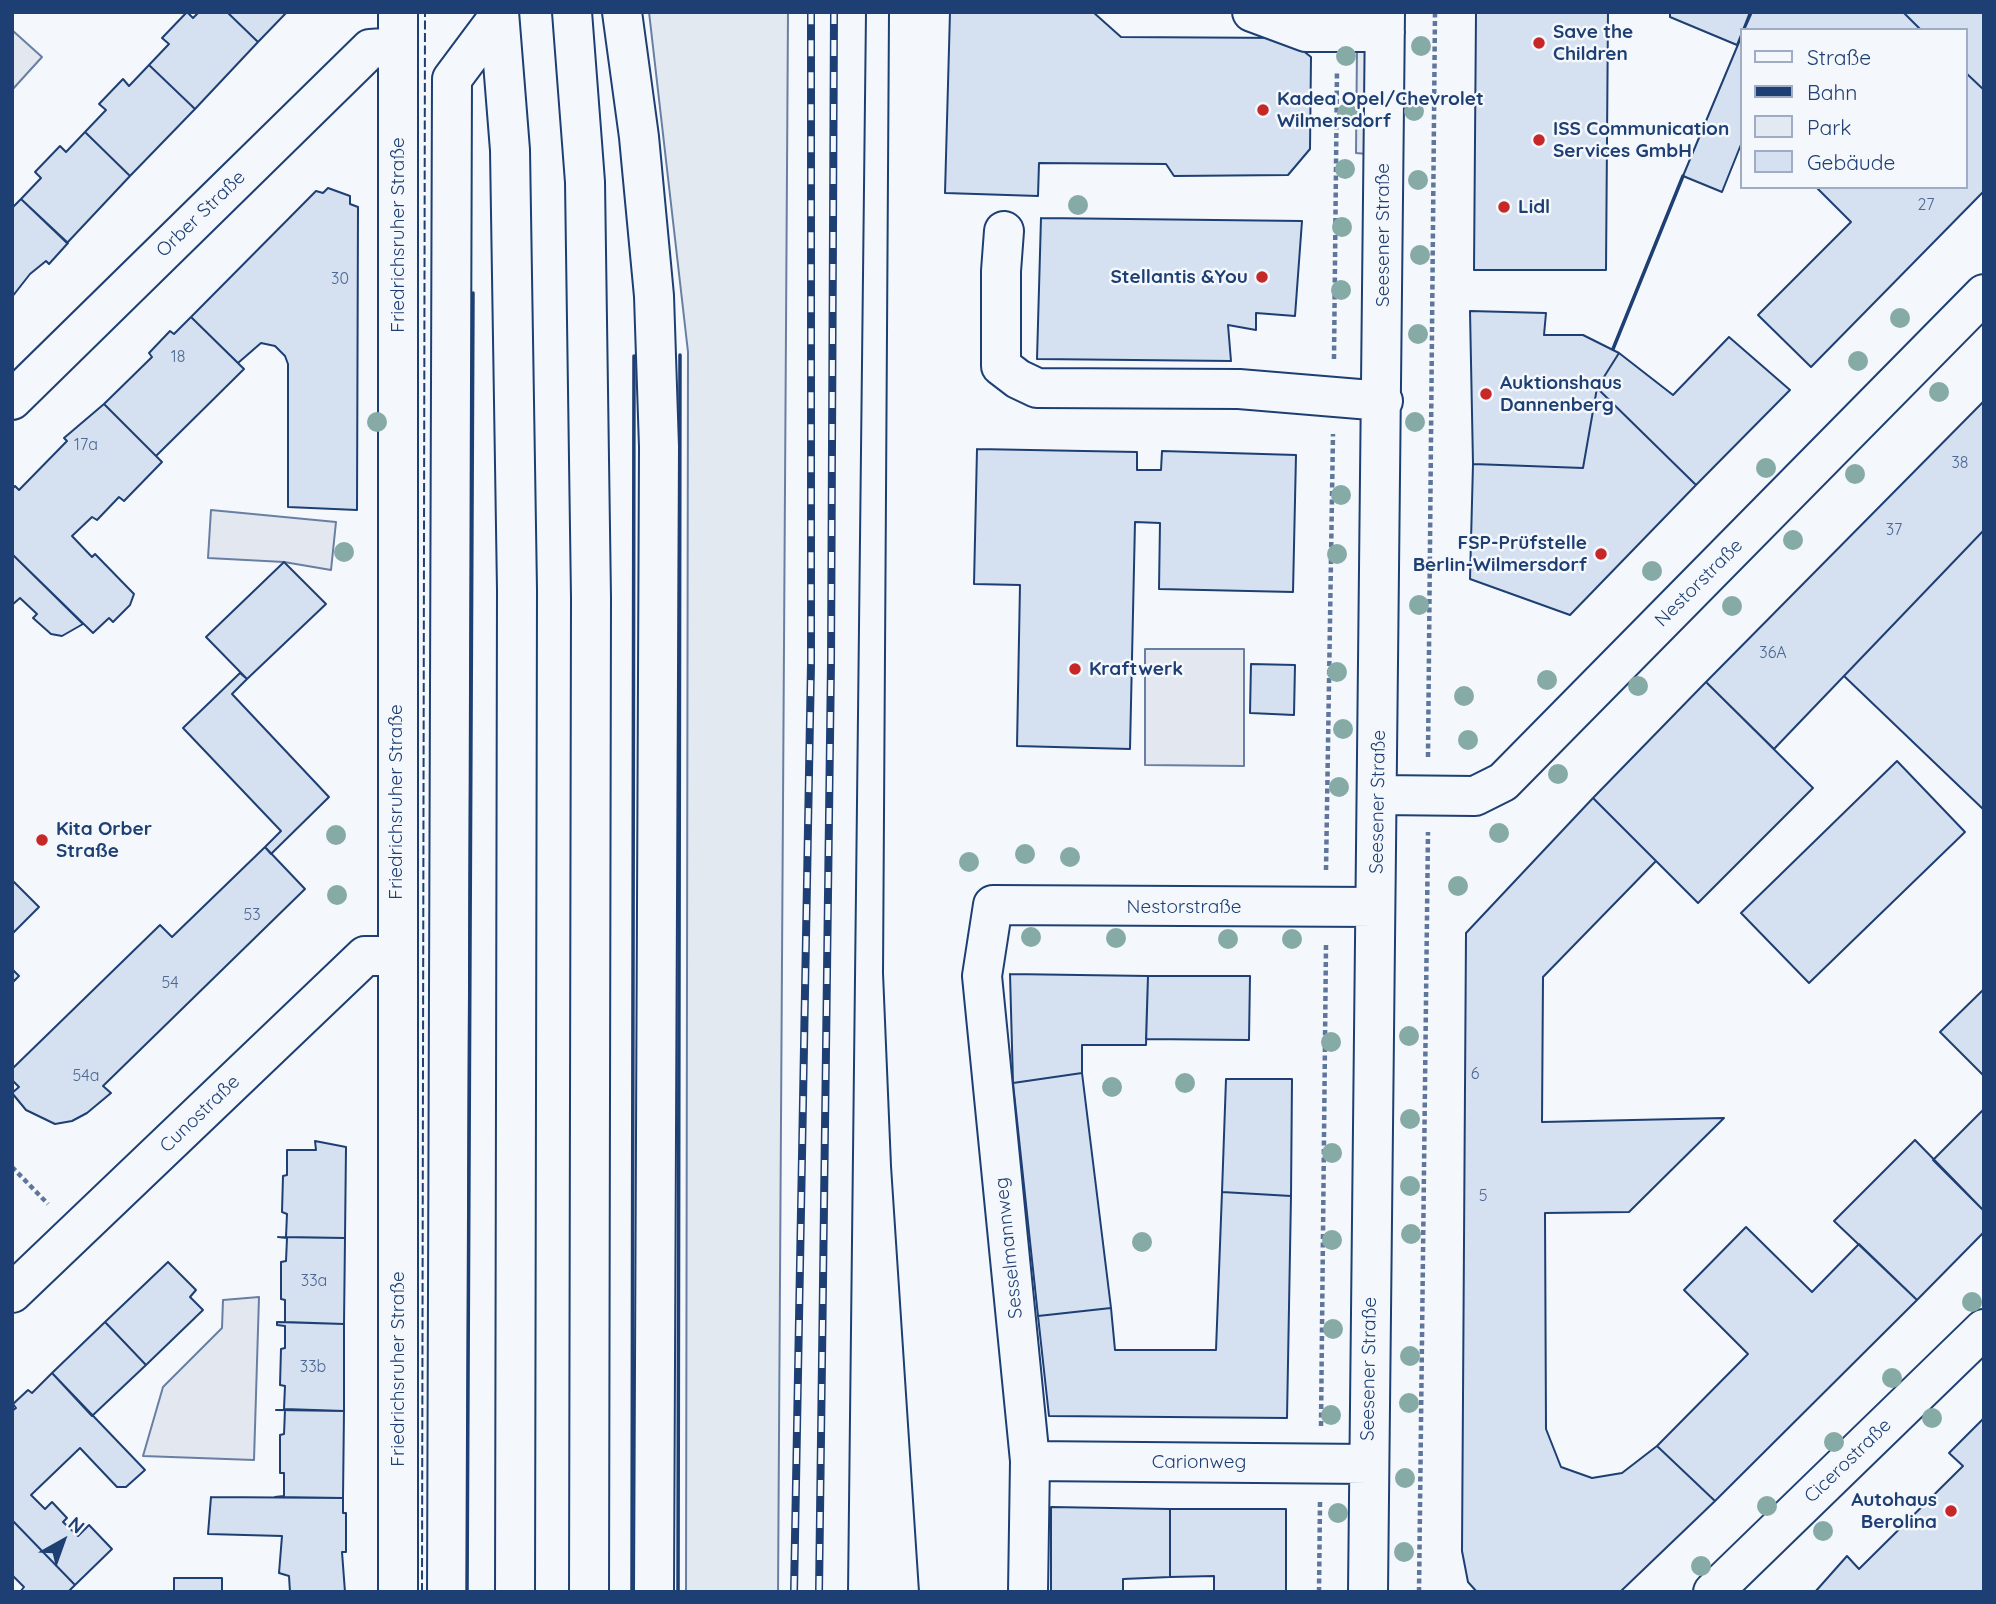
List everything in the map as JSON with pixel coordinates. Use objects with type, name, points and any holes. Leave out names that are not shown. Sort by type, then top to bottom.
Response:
[{"type":"main road","points":[[572,12],[585,182],[591,598],[589,1592]]},
{"type":"main road","points":[[622,12],[639,136],[654,296],[659,447],[654,1592]]},
{"type":"main road","points":[[1252,12],[1306,32],[1337,32],[1385,22]]},
{"type":"main road","points":[[447,1592],[452,79],[499,14]]},
{"type":"main road","points":[[499,14],[510,150],[517,590],[515,1592]]},
{"type":"main road","name":"Seesener Straße","points":[[1368,1592],[1383,401],[1385,22]]},
{"type":"main road","name":"Orber Straße","points":[[15,393],[370,49],[398,29]]},
{"type":"main road","name":"Friedrichsruher Straße","points":[[398,29],[398,1592]]},
{"type":"main road","points":[[1004,232],[1001,271],[1002,366],[1018,379],[1037,388],[1239,389],[1383,401]]},
{"type":"main road","name":"Nestorstraße","points":[[1378,794],[1475,796],[1503,782],[1984,294]]},
{"type":"main road","name":"Nestorstraße","points":[[993,905],[1376,907]]},
{"type":"main road","name":"Sesselmannweg","points":[[993,905],[982,976],[1030,1461],[1028,1592]]},
{"type":"main road","name":"Cunostraße","points":[[12,1293],[365,956],[397,956]]},
{"type":"main road","name":"Cicerostraße","points":[[1713,1592],[1984,1329]]},
{"type":"main road","name":"Carionweg","points":[[1030,1461],[1368,1464]]},
{"type":"path","points":[[1428,763],[1435,12]]},
{"type":"path","points":[[1326,873],[1337,32]]},
{"type":"path","points":[[1419,1592],[1428,831]]},
{"type":"path","points":[[1319,1592],[1326,939]]},
{"type":"path","points":[[12,1167],[51,1208]]},
{"type":"green space","points":[[649,12],[788,12],[778,1592],[686,1592],[688,352]]},
{"type":"shaded area","points":[[12,30],[42,57],[12,90]]},
{"type":"shaded area","points":[[1357,46],[1368,46],[1367,154],[1356,153]]},
{"type":"shaded area","points":[[211,510],[336,522],[331,570],[284,562],[208,558]]},
{"type":"shaded area","points":[[1145,649],[1244,649],[1244,766],[1145,765]]},
{"type":"shaded area","points":[[259,1297],[254,1460],[143,1456],[163,1387],[222,1328],[223,1300]]},
{"type":"building","points":[[187,12],[193,18],[199,12],[227,12],[258,42],[195,109],[149,65],[169,44],[162,38]]},
{"type":"building","points":[[227,12],[287,12],[258,42]]},
{"type":"building","points":[[950,12],[1093,12],[1121,37],[1287,38],[1311,57],[1310,149],[1288,175],[1174,176],[1166,164],[1039,163],[1038,196],[945,193]]},
{"type":"building","points":[[1476,12],[1608,12],[1606,270],[1474,270]]},
{"type":"building","points":[[1670,12],[1750,12],[1744,28],[1741,28],[1737,45],[1670,17]]},
{"type":"building","points":[[1752,12],[1903,12],[1919,28],[1745,28]]},
{"type":"building","points":[[1903,12],[1984,12],[1984,90],[1968,75],[1968,28],[1919,28]]},
{"type":"building","points":[[1741,37],[1741,144],[1722,192],[1683,176]]},
{"type":"building","points":[[149,65],[195,109],[130,176],[85,132],[106,110],[99,104],[123,79],[129,86]]},
{"type":"building","points":[[1968,75],[1984,90],[1984,191],[1811,367],[1758,315],[1851,222],[1818,189],[1968,189]]},
{"type":"building","points":[[85,132],[130,176],[67,243],[21,199],[41,178],[35,172],[60,146],[66,152]]},
{"type":"building","points":[[328,188],[350,196],[350,204],[358,207],[357,510],[288,507],[288,364],[285,356],[275,346],[261,343],[238,363],[191,317],[316,191],[323,193]]},
{"type":"building","points":[[21,199],[68,243],[49,264],[46,261],[30,274],[12,297],[12,208]]},
{"type":"building","points":[[1041,218],[1302,221],[1295,316],[1256,313],[1256,330],[1228,325],[1231,361],[1037,359]]},
{"type":"building","points":[[1470,311],[1546,313],[1544,335],[1583,335],[1619,353],[1597,388],[1583,468],[1473,464]]},
{"type":"building","points":[[191,317],[244,369],[156,456],[104,404],[152,357],[149,353],[170,331],[174,334]]},
{"type":"building","points":[[1729,337],[1790,390],[1696,485],[1597,388],[1619,353],[1673,395]]},
{"type":"building","points":[[1597,388],[1696,485],[1570,615],[1470,579],[1473,464],[1583,468]]},
{"type":"building","points":[[1984,401],[1984,530],[1774,749],[1706,682]]},
{"type":"building","points":[[104,404],[162,462],[124,501],[119,497],[97,520],[92,517],[72,536],[92,557],[95,554],[134,594],[130,605],[113,622],[109,618],[93,633],[12,554],[12,489],[15,486],[19,490],[67,441],[64,438]]},
{"type":"building","name":"Kraftwerk","points":[[977,449],[1137,452],[1137,470],[1161,470],[1162,451],[1296,455],[1293,592],[1159,589],[1160,523],[1135,522],[1130,749],[1017,746],[1020,585],[974,584]]},
{"type":"building","points":[[1984,530],[1984,810],[1844,676]]},
{"type":"building","points":[[12,554],[83,624],[62,636],[51,634],[33,618],[37,614],[20,598],[12,605]]},
{"type":"building","points":[[284,562],[326,604],[247,679],[206,637]]},
{"type":"building","points":[[1251,664],[1295,665],[1294,715],[1250,713]]},
{"type":"building","points":[[240,673],[247,679],[232,694],[329,797],[271,854],[265,847],[281,831],[183,728]]},
{"type":"building","points":[[1706,682],[1813,788],[1698,903],[1593,798]]},
{"type":"building","points":[[1897,761],[1965,832],[1809,983],[1741,913]]},
{"type":"building","points":[[1593,798],[1656,861],[1543,977],[1542,1122],[1724,1118],[1629,1212],[1545,1213],[1546,1429],[1561,1467],[1592,1478],[1622,1473],[1657,1446],[1715,1501],[1620,1592],[1477,1592],[1468,1582],[1462,1551],[1466,933]]},
{"type":"building","points":[[265,847],[305,889],[103,1086],[111,1093],[87,1113],[72,1121],[55,1124],[26,1110],[12,1093],[19,1087],[12,1080],[12,1069],[160,925],[172,937]]},
{"type":"building","points":[[12,880],[39,907],[12,934]]},
{"type":"building","points":[[12,969],[19,976],[12,983]]},
{"type":"building","points":[[1010,974],[1148,976],[1146,1045],[1082,1045],[1082,1073],[1013,1083]]},
{"type":"building","points":[[1148,976],[1250,976],[1249,1040],[1146,1039]]},
{"type":"building","points":[[1984,989],[1984,1076],[1940,1032]]},
{"type":"building","points":[[1082,1073],[1111,1308],[1038,1316],[1013,1083]]},
{"type":"building","points":[[1226,1079],[1292,1079],[1291,1196],[1222,1192]]},
{"type":"building","points":[[1984,1109],[1984,1211],[1933,1160]]},
{"type":"building","points":[[1915,1140],[1984,1211],[1984,1232],[1917,1300],[1834,1221]]},
{"type":"building","points":[[315,1141],[346,1147],[345,1238],[286,1237],[287,1214],[282,1212],[287,1150],[316,1150]]},
{"type":"building","points":[[1222,1192],[1291,1196],[1287,1418],[1049,1416],[1038,1316],[1111,1308],[1115,1350],[1216,1350]]},
{"type":"building","points":[[1746,1227],[1812,1292],[1859,1244],[1917,1300],[1715,1501],[1657,1446],[1748,1354],[1684,1290]]},
{"type":"building","points":[[278,1237],[345,1238],[344,1324],[285,1322],[285,1300],[281,1299],[281,1262],[286,1261],[287,1238]]},
{"type":"building","points":[[168,1262],[196,1290],[190,1297],[203,1310],[146,1365],[105,1322]]},
{"type":"building","points":[[105,1322],[146,1365],[92,1416],[52,1373]]},
{"type":"building","points":[[277,1322],[344,1324],[344,1411],[284,1409],[285,1386],[280,1385],[285,1326],[277,1325]]},
{"type":"building","points":[[52,1373],[145,1470],[126,1487],[117,1487],[80,1448],[31,1495],[45,1509],[52,1502],[67,1518],[63,1522],[78,1536],[89,1525],[112,1549],[75,1585],[12,1520],[12,1411],[16,1408],[13,1404],[28,1390],[32,1393]]},
{"type":"building","points":[[285,1410],[344,1411],[343,1498],[275,1497],[284,1496],[284,1473],[280,1473],[280,1435],[284,1434]]},
{"type":"building","name":"Autohaus Berolina","points":[[1984,1418],[1984,1592],[1815,1592],[1847,1556],[1859,1569],[1963,1466],[1949,1453]]},
{"type":"building","points":[[211,1497],[343,1498],[343,1513],[346,1513],[346,1552],[342,1552],[345,1592],[290,1592],[289,1576],[279,1573],[282,1536],[208,1534]]},
{"type":"building","points":[[1051,1507],[1170,1509],[1170,1577],[1123,1579],[1123,1592],[1051,1592]]},
{"type":"building","points":[[1170,1509],[1286,1509],[1286,1592],[1214,1592],[1214,1576],[1170,1577]]},
{"type":"building","points":[[12,1520],[75,1585],[68,1592],[20,1592],[24,1587],[12,1575]]},
{"type":"building","points":[[174,1578],[222,1578],[222,1592],[174,1592]]},
{"type":"tram line","points":[[848,1592],[866,12]]},
{"type":"tram line","points":[[889,12],[883,973],[891,1166],[919,1592]]},
{"type":"railway","points":[[794,1592],[811,664],[811,12]]},
{"type":"railway","points":[[819,1592],[831,662],[834,12]]},
{"type":"fence","points":[[422,1592],[425,12]]},
{"type":"wall","points":[[1613,349],[1683,176]]},
{"type":"wall","points":[[467,1592],[473,293]]},
{"type":"wall","points":[[678,1592],[680,355]]},
{"type":"wall","points":[[632,1592],[634,356]]},
{"type":"place","name":"Save the Children","points":[[1539,43]]},
{"type":"place","name":"Kadea Opel/Chevrolet Wilmersdorf","points":[[1263,110]]},
{"type":"place","name":"ISS Communication Services GmbH","points":[[1539,140]]},
{"type":"place","name":"Lidl","points":[[1504,207]]},
{"type":"place","name":"Stellantis &You","points":[[1262,277]]},
{"type":"place","name":"Auktionshaus Dannenberg","points":[[1486,394]]},
{"type":"place","name":"FSP-Prüfstelle Berlin-Wilmersdorf","points":[[1601,554]]},
{"type":"place","name":"Kraftwerk","points":[[1075,669]]},
{"type":"place","name":"Kita Orber Straße","points":[[42,840]]},
{"type":"place","name":"Autohaus Berolina","points":[[1951,1511]]}]
